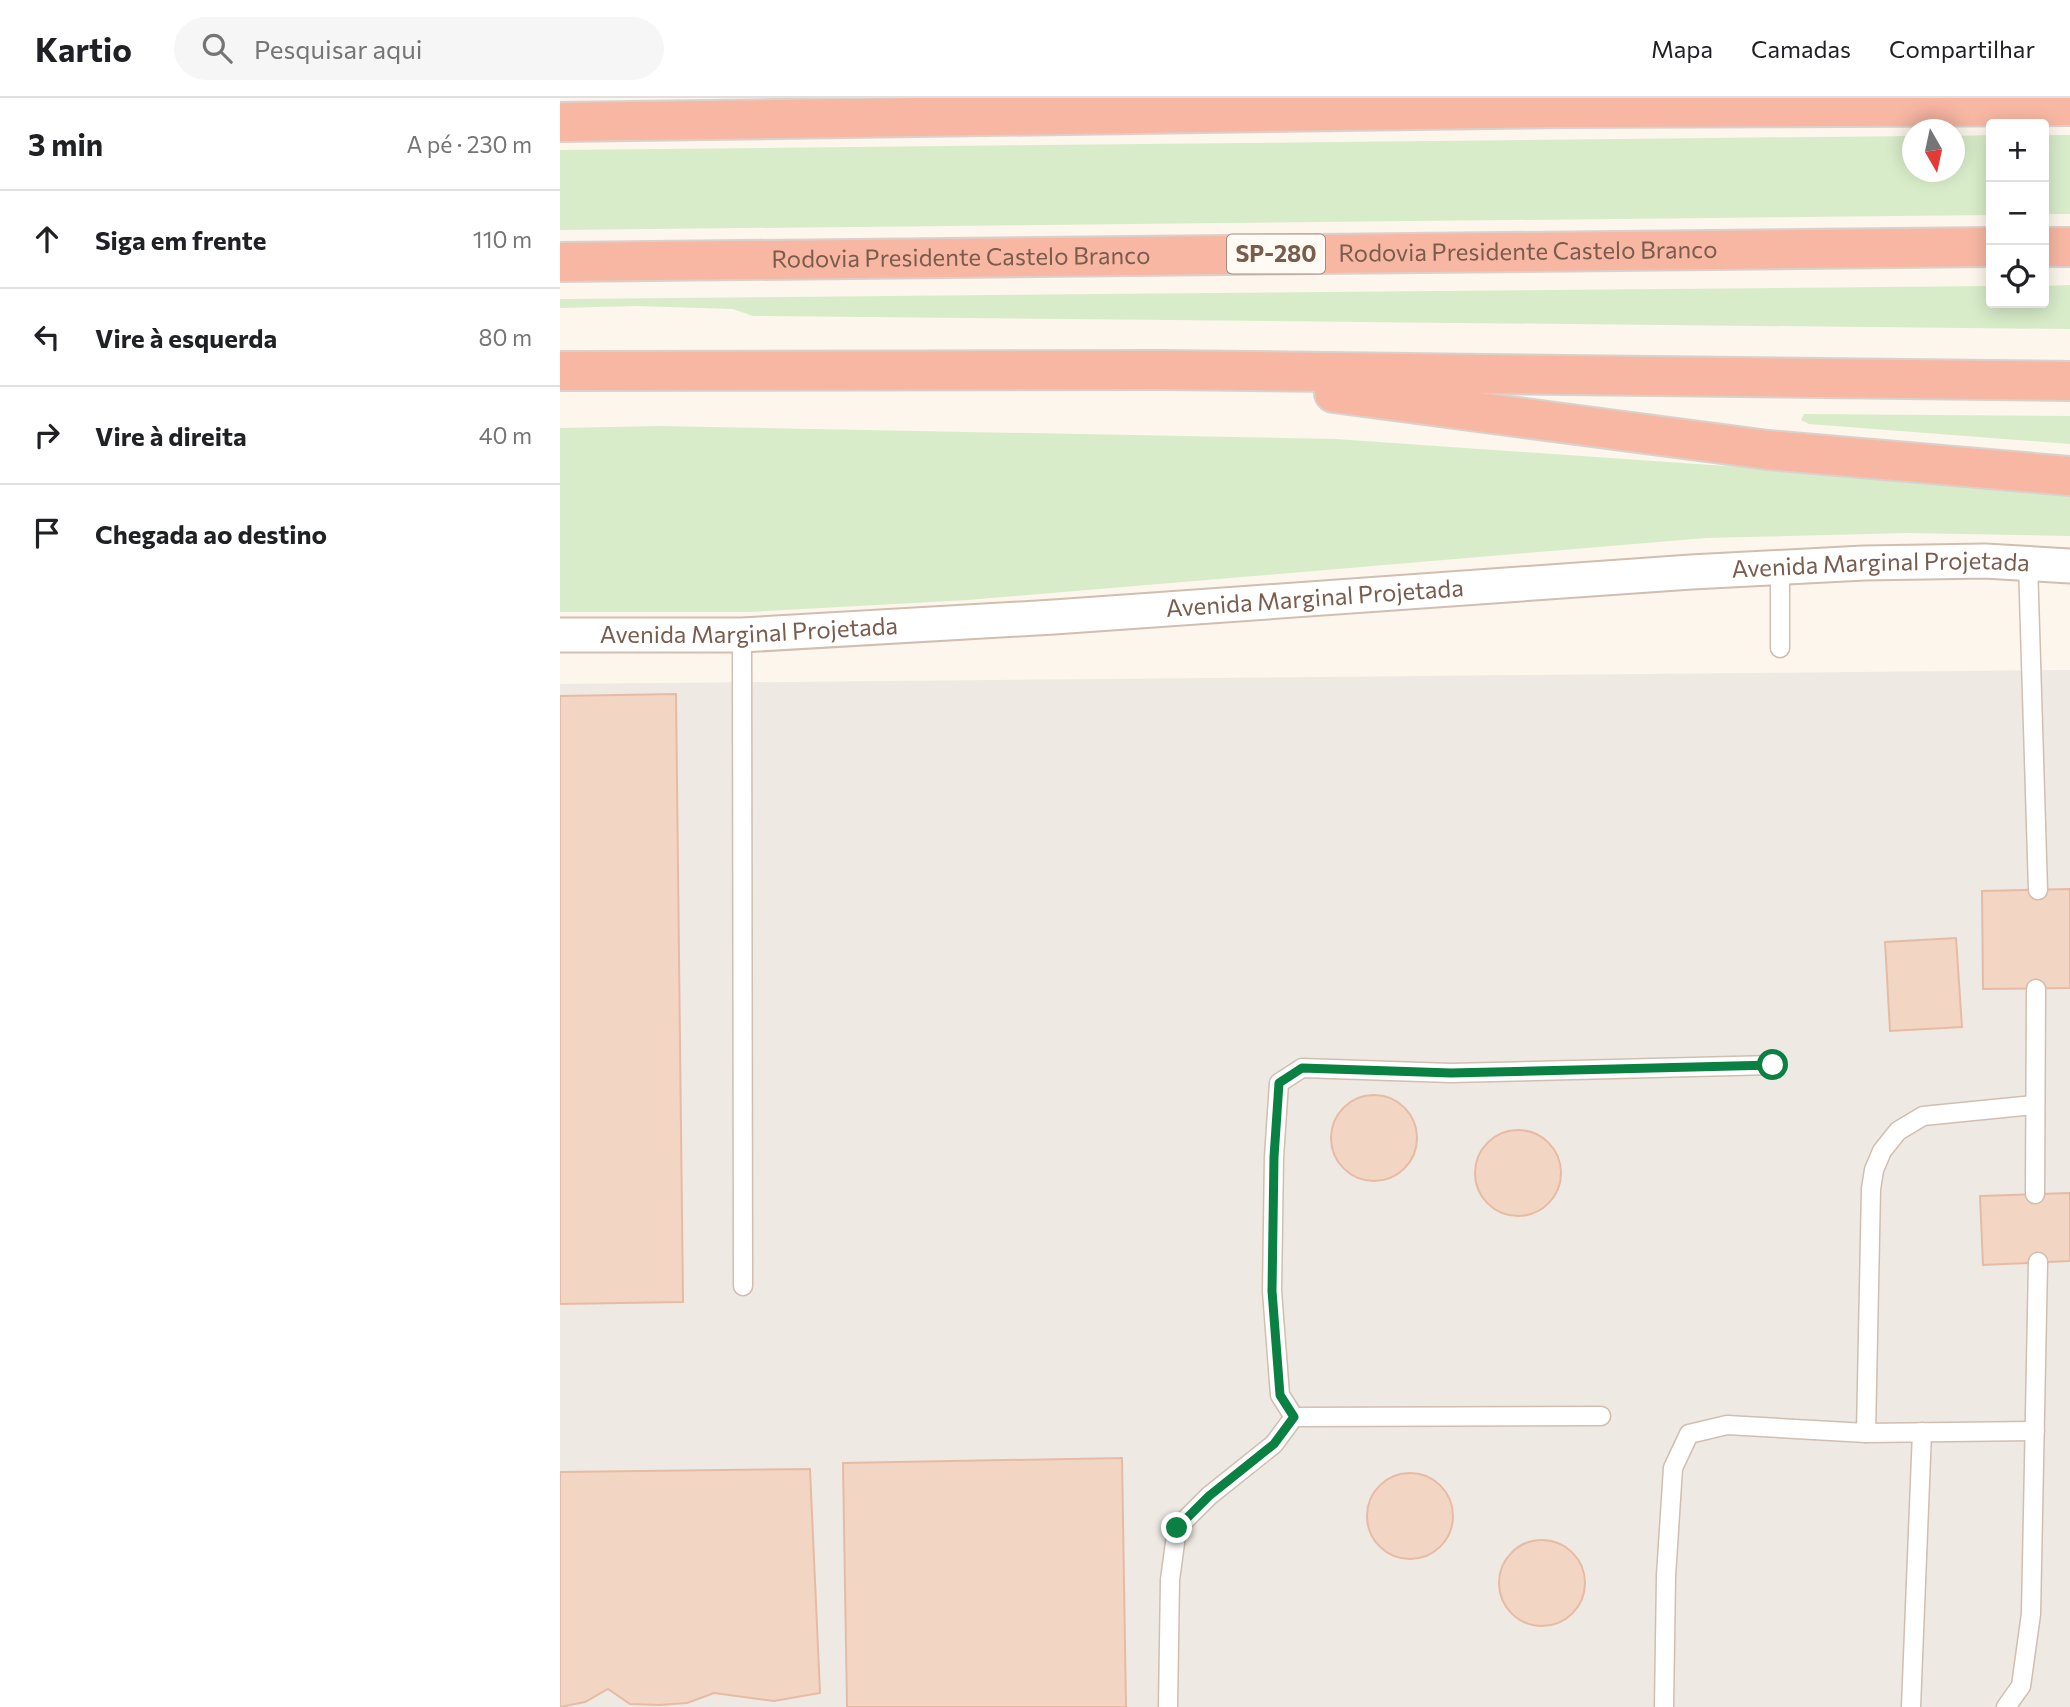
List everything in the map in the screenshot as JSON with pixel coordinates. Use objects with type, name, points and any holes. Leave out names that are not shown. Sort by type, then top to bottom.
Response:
[{"type":"highway","points":[[560,122],[1563,108],[2070,106]]},
{"type":"highway","name":"Rodovia Presidente Castelo Branco","points":[[560,262],[1986,247]]},
{"type":"highway","points":[[2049,247],[2070,247]]},
{"type":"highway","points":[[560,371],[1162,370],[2070,381]]},
{"type":"highway","points":[[1162,370],[1768,450],[2070,476]]},
{"type":"street","name":"Avenida Marginal Projetada","points":[[560,635],[742,635],[1068,617],[1780,567],[1958,561],[2070,566]]},
{"type":"lane","points":[[2028,563],[2038,890]]},
{"type":"lane","points":[[1780,567],[1780,648]]},
{"type":"lane","points":[[742,635],[744,1286]]},
{"type":"lane","points":[[2035,1194],[2036,989]]},
{"type":"lane","points":[[1294,1417],[1280,1395],[1272,1291],[1274,1157],[1279,1083],[1302,1068],[1451,1073],[1773,1065]]},
{"type":"lane","points":[[1866,1433],[1871,1189],[1874,1170],[1882,1151],[1898,1131],[1923,1116],[2034,1105]]},
{"type":"lane","points":[[2006,1707],[2021,1686],[2031,1614],[2038,1262]]},
{"type":"lane","points":[[1294,1417],[1601,1416]]},
{"type":"lane","points":[[1168,1707],[1170,1580],[1177,1528],[1209,1496],[1274,1444],[1294,1417]]},
{"type":"lane","points":[[1664,1707],[1666,1576],[1673,1468],[1689,1434],[1727,1425],[1866,1433],[2035,1431]]},
{"type":"lane","points":[[1911,1707],[1922,1432]]},
{"type":"shaded area","points":[[2070,670],[2070,1707],[560,1707],[560,684]]},
{"type":"green space","points":[[1986,135],[1986,215],[560,230],[560,150],[1902,136],[1902,182],[1965,182],[1965,136]]},
{"type":"green space","points":[[2049,135],[2070,135],[2070,214],[2049,214]]},
{"type":"green space","points":[[2070,285],[2070,329],[753,316],[733,309],[636,306],[560,308],[560,299],[1986,286],[1986,308],[2049,308],[2049,286]]},
{"type":"green space","points":[[1804,414],[2070,416],[2070,444],[1809,424],[1801,420]]},
{"type":"green space","points":[[660,426],[1336,439],[2070,490],[2070,536],[1907,533],[1706,538],[968,600],[750,612],[560,612],[560,428]]},
{"type":"building","points":[[676,694],[683,1302],[560,1304],[560,696]]},
{"type":"building","points":[[2070,889],[2070,988],[1983,989],[1982,891]]},
{"type":"building","points":[[1956,938],[1962,1027],[1890,1031],[1885,942]]},
{"type":"building","points":[[1374,1095],[1390,1099],[1404,1108],[1413,1122],[1417,1138],[1413,1154],[1404,1168],[1390,1177],[1374,1181],[1358,1177],[1344,1168],[1335,1154],[1331,1138],[1335,1122],[1344,1108],[1358,1099]]},
{"type":"building","points":[[1518,1130],[1534,1134],[1548,1143],[1557,1157],[1561,1173],[1557,1189],[1548,1203],[1534,1212],[1518,1216],[1502,1212],[1488,1203],[1479,1189],[1475,1173],[1479,1157],[1488,1143],[1502,1134]]},
{"type":"building","points":[[2070,1193],[2070,1261],[1983,1265],[1980,1196]]},
{"type":"building","points":[[1122,1458],[1126,1707],[847,1707],[843,1463]]},
{"type":"building","points":[[810,1469],[820,1693],[774,1701],[714,1693],[687,1703],[659,1705],[630,1704],[608,1689],[585,1702],[560,1707],[560,1472]]},
{"type":"building","points":[[1410,1473],[1426,1477],[1440,1486],[1449,1500],[1453,1516],[1449,1532],[1440,1546],[1426,1555],[1410,1559],[1394,1555],[1380,1546],[1371,1532],[1367,1516],[1371,1500],[1380,1486],[1394,1477]]},
{"type":"building","points":[[1542,1540],[1558,1544],[1572,1553],[1581,1567],[1585,1583],[1581,1599],[1572,1613],[1558,1622],[1542,1626],[1526,1622],[1512,1613],[1503,1599],[1499,1583],[1503,1567],[1512,1553],[1526,1544]]},
{"type":"route","points":[[1177,1528],[1209,1496],[1274,1444],[1294,1417],[1280,1395],[1272,1291],[1274,1157],[1279,1083],[1302,1068],[1451,1073],[1773,1065]]}]
